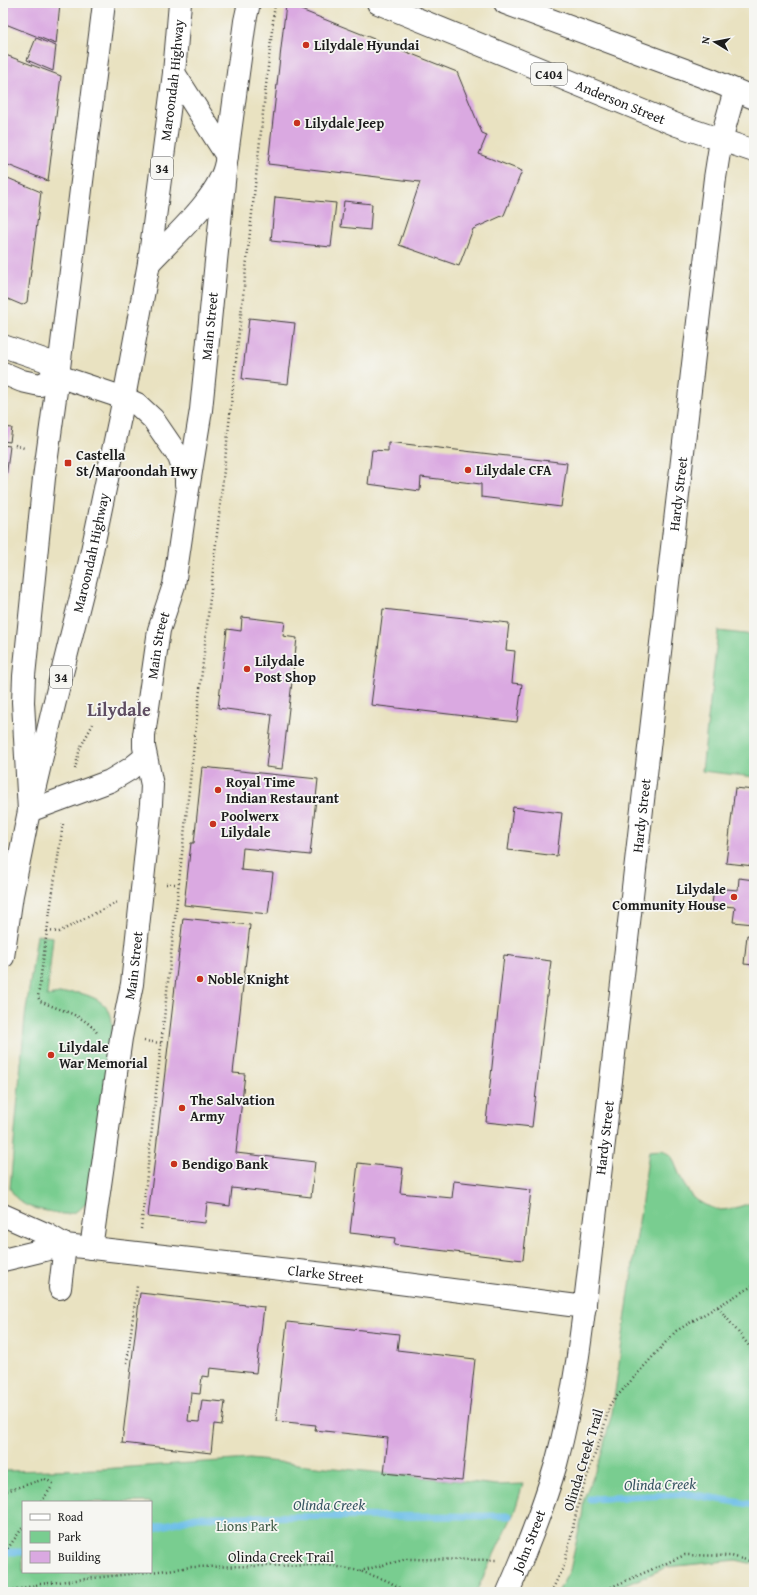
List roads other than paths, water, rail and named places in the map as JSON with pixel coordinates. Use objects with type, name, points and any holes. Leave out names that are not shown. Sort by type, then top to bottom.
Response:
[{"type":"main road","points":[[104,3],[44,478],[24,676],[23,702],[29,811],[118,777],[145,757]]},
{"type":"main road","name":"Maroondah Highway","points":[[3,957],[12,895],[29,811],[89,565],[124,398],[149,263],[174,73],[180,3]]},
{"type":"main road","points":[[149,263],[204,204],[221,178],[226,159],[245,21],[249,3]]},
{"type":"main road","name":"Anderson Street","points":[[380,3],[677,125],[754,151]]},
{"type":"main road","points":[[505,3],[744,94]]},
{"type":"main road","points":[[174,73],[226,159]]},
{"type":"main road","name":"Hardy Street","points":[[548,1489],[562,1439],[577,1363],[585,1307],[681,458],[715,173],[721,140],[744,94]]},
{"type":"main road","name":"Main Street","points":[[91,1248],[121,1038],[131,990],[142,890],[152,792],[150,775],[145,757],[144,735],[156,645],[159,630],[174,585],[201,410],[226,159]]},
{"type":"main road","points":[[3,346],[47,361],[58,376],[124,398],[136,404],[153,419],[179,457],[186,477],[187,496]]},
{"type":"main road","points":[[3,373],[22,381],[40,385],[58,376]]},
{"type":"main road","name":"Clarke Street","points":[[3,1215],[48,1235],[65,1245]]},
{"type":"main road","points":[[60,1288],[65,1245]]},
{"type":"main road","name":"Clarke Street","points":[[3,1260],[65,1245],[352,1277],[585,1307]]},
{"type":"main road","name":"John Street","points":[[508,1592],[526,1550],[548,1489]]},
{"type":"waterway","name":"Olinda Creek","points":[[590,1499],[689,1494],[754,1505]]},
{"type":"waterway","name":"Olinda Creek","points":[[152,1529],[196,1517],[509,1516]]},
{"type":"waterway","name":"Olinda Creek","points":[[3,1552],[22,1552]]},
{"type":"place","name":"Lilydale Hyundai","points":[[306,45]]},
{"type":"place","name":"Lilydale Jeep","points":[[297,123]]},
{"type":"place","name":"Castella St/Maroondah Hwy","points":[[68,463]]},
{"type":"place","name":"Lilydale CFA","points":[[468,470]]},
{"type":"place","name":"Lilydale Post Shop","points":[[247,669]]},
{"type":"place","name":"Royal Time Indian Restaurant","points":[[218,790]]},
{"type":"place","name":"Poolwerx Lilydale","points":[[213,824]]},
{"type":"place","name":"Lilydale Community House","points":[[734,897]]},
{"type":"place","name":"Noble Knight","points":[[200,979]]},
{"type":"place","name":"Lilydale War Memorial","points":[[51,1055]]},
{"type":"place","name":"The Salvation Army","points":[[182,1108]]},
{"type":"place","name":"Bendigo Bank","points":[[174,1164]]},
{"type":"district","name":"Lilydale","points":[[119,709]]},
{"type":"park label","name":"Lions Park","points":[[247,1526]]}]
